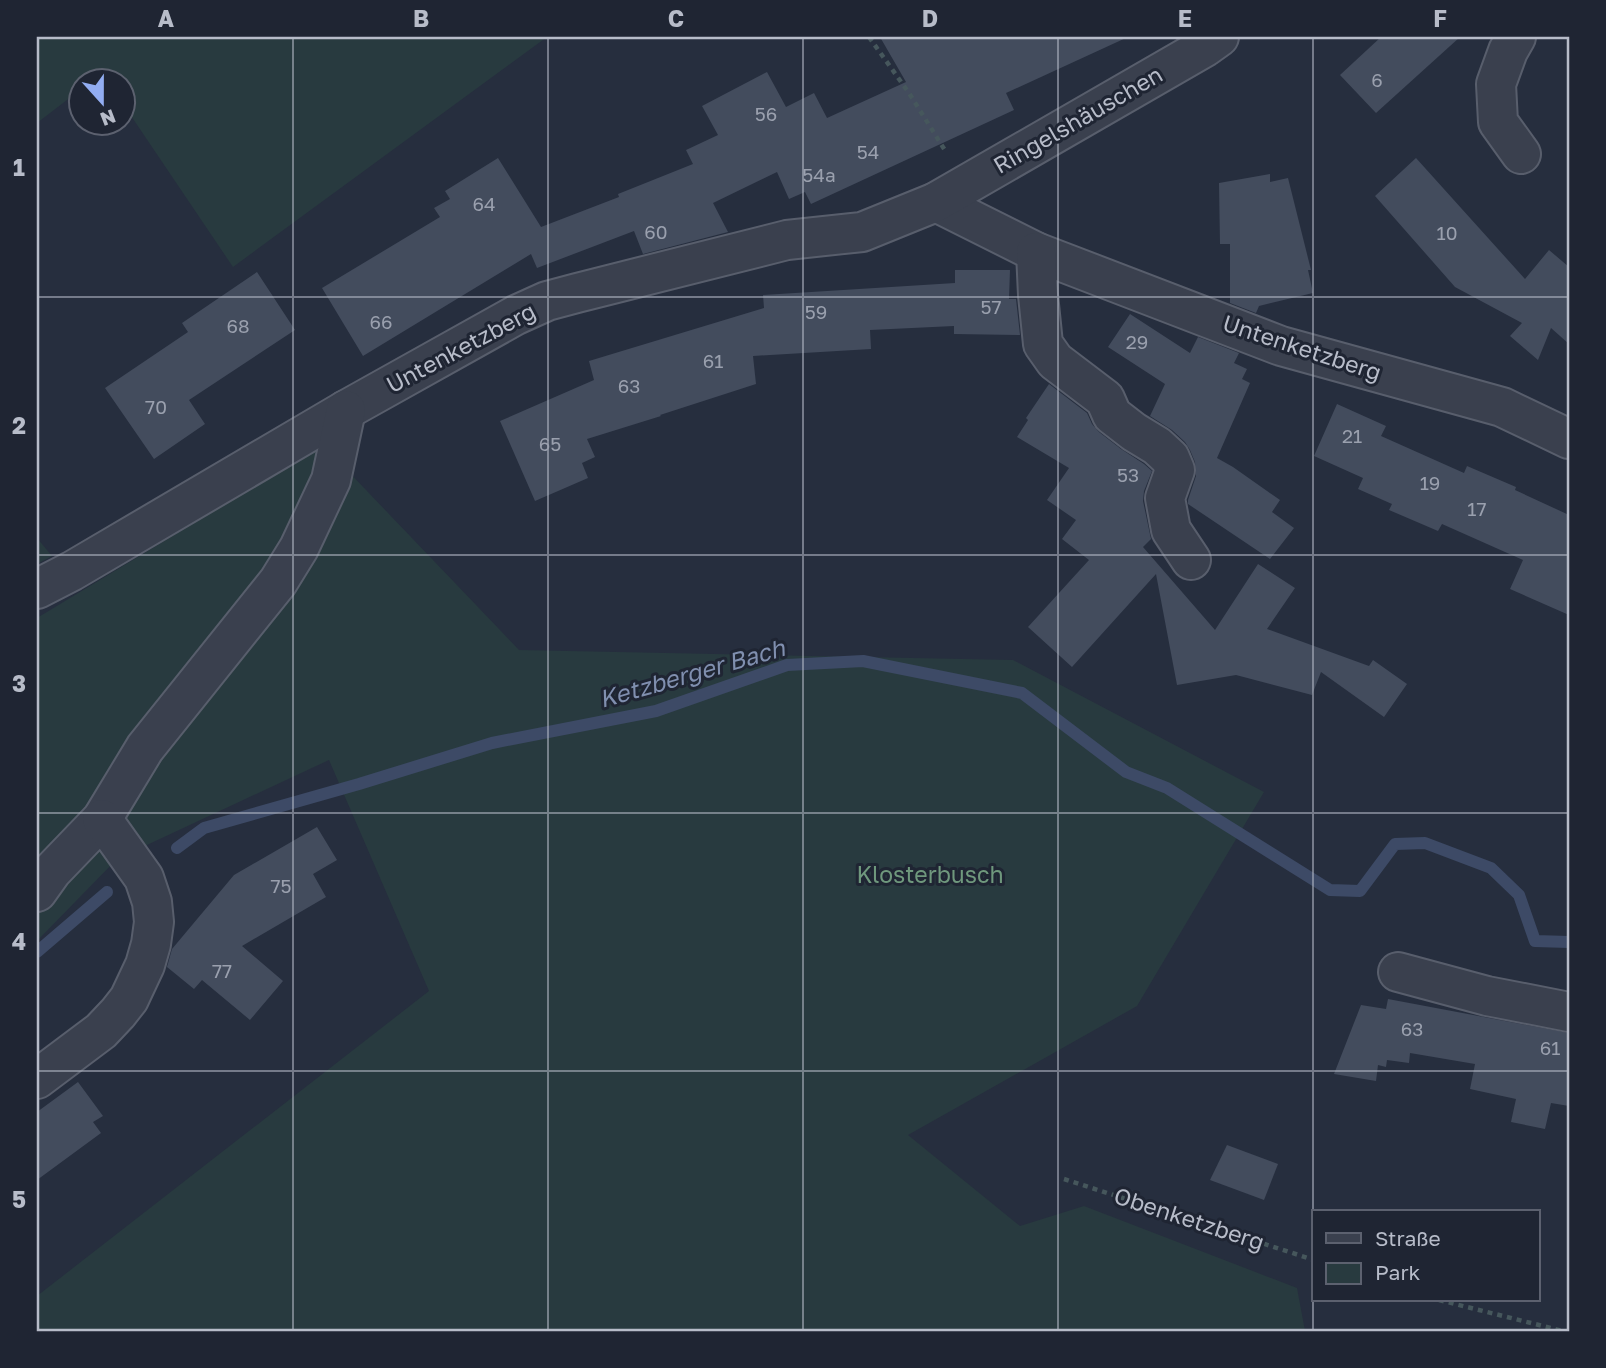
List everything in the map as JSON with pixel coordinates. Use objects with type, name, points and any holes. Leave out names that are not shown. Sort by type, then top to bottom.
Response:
[{"type":"street","name":"Ringelshäuschen","points":[[952,192],[1219,37]]},
{"type":"street","points":[[1516,37],[1496,84],[1499,122],[1521,153]]},
{"type":"street","name":"Untenketzberg","points":[[37,589],[83,565],[346,410],[516,315],[547,301],[787,240],[862,232],[952,192],[1036,252],[1281,346],[1502,407],[1569,439]]},
{"type":"street","points":[[1036,252],[1043,344],[1055,361],[1105,399],[1112,415],[1170,458],[1175,470],[1165,498],[1171,530],[1191,560]]},
{"type":"street","points":[[37,892],[52,871],[102,819],[145,748],[278,582],[299,548],[331,480],[346,410]]},
{"type":"street","points":[[37,1079],[101,1031],[118,1013],[145,965],[151,944],[154,922],[152,902],[144,878],[102,819]]},
{"type":"street","points":[[1398,972],[1487,996],[1569,1012]]},
{"type":"path","points":[[869,37],[909,93],[952,192]]},
{"type":"path","name":"Obenketzberg","points":[[1064,1179],[1312,1259]]},
{"type":"path","points":[[1447,1302],[1563,1331]]},
{"type":"green space","points":[[37,37],[547,37],[233,267],[136,123],[136,66],[66,66],[66,101],[37,123]]},
{"type":"green space","name":"Klosterbusch","points":[[323,445],[519,650],[1013,660],[1264,792],[1137,1006],[908,1135],[1020,1226],[1084,1206],[1297,1288],[1305,1331],[37,1331],[37,1296],[429,991],[329,760],[117,859],[37,941],[37,618]]},
{"type":"green space","points":[[37,538],[52,556],[37,564]]},
{"type":"building","points":[[880,37],[1128,37],[1006,93],[1014,110],[811,204],[805,192],[789,199],[777,172],[713,203],[728,232],[643,254],[634,231],[537,268],[531,254],[363,356],[322,288],[440,217],[434,208],[450,199],[445,191],[498,158],[541,227],[619,197],[618,194],[693,164],[686,150],[718,135],[702,106],[767,72],[786,107],[814,93],[827,118],[906,82]]},
{"type":"building","points":[[1381,37],[1460,37],[1376,113],[1340,75]]},
{"type":"building","points":[[1416,158],[1525,279],[1549,250],[1569,267],[1569,344],[1551,328],[1538,360],[1510,336],[1522,323],[1455,287],[1375,196]]},
{"type":"building","points":[[1270,174],[1270,182],[1288,178],[1311,270],[1308,270],[1313,293],[1259,306],[1256,313],[1230,303],[1230,244],[1220,244],[1219,183]]},
{"type":"building","points":[[955,270],[1010,270],[1009,299],[1016,299],[1020,335],[954,334],[954,326],[870,330],[871,349],[753,356],[756,384],[587,439],[595,457],[582,463],[588,478],[535,501],[500,421],[594,380],[589,361],[764,308],[763,295],[955,283]]},
{"type":"building","points":[[257,272],[295,330],[189,400],[205,424],[154,459],[105,388],[188,332],[182,323]]},
{"type":"building","points":[[1130,314],[1190,353],[1198,337],[1239,353],[1234,363],[1247,369],[1242,379],[1250,383],[1217,458],[1280,500],[1272,512],[1294,528],[1270,559],[1188,504],[1196,476],[1195,462],[1190,450],[1172,430],[1150,416],[1165,384],[1108,347]]},
{"type":"building","points":[[1049,384],[1087,413],[1099,432],[1152,471],[1143,501],[1151,539],[1143,547],[1215,630],[1258,564],[1295,588],[1267,629],[1369,666],[1373,660],[1407,684],[1384,717],[1321,672],[1312,695],[1236,675],[1177,685],[1156,574],[1072,667],[1028,627],[1089,560],[1062,539],[1076,520],[1047,500],[1069,468],[1017,437],[1028,420],[1026,418]]},
{"type":"building","points":[[1337,404],[1386,426],[1381,436],[1464,473],[1467,466],[1516,487],[1515,490],[1569,515],[1569,615],[1510,589],[1523,560],[1442,524],[1438,531],[1389,510],[1392,504],[1358,489],[1363,478],[1314,456]]},
{"type":"building","points":[[317,827],[337,860],[313,874],[326,897],[242,946],[283,981],[250,1020],[202,980],[194,989],[167,967],[172,949],[234,875]]},
{"type":"building","points":[[1388,999],[1569,1033],[1569,1106],[1551,1103],[1545,1129],[1511,1122],[1516,1099],[1470,1089],[1475,1064],[1410,1053],[1409,1063],[1387,1060],[1386,1067],[1378,1065],[1376,1081],[1334,1074],[1361,1005],[1386,1009]]},
{"type":"building","points":[[78,1082],[103,1116],[93,1122],[101,1133],[37,1180],[37,1112]]},
{"type":"building","points":[[1227,1145],[1278,1164],[1264,1200],[1210,1180]]},
{"type":"waterway","name":"Ketzberger Bach","points":[[177,848],[204,828],[492,743],[656,711],[787,665],[863,661],[1022,693],[1126,772],[1167,788],[1330,890],[1360,891],[1395,844],[1425,843],[1491,868],[1519,895],[1535,941],[1569,942]]},
{"type":"waterway","name":"Ketzberger Bach","points":[[37,952],[107,892]]}]
